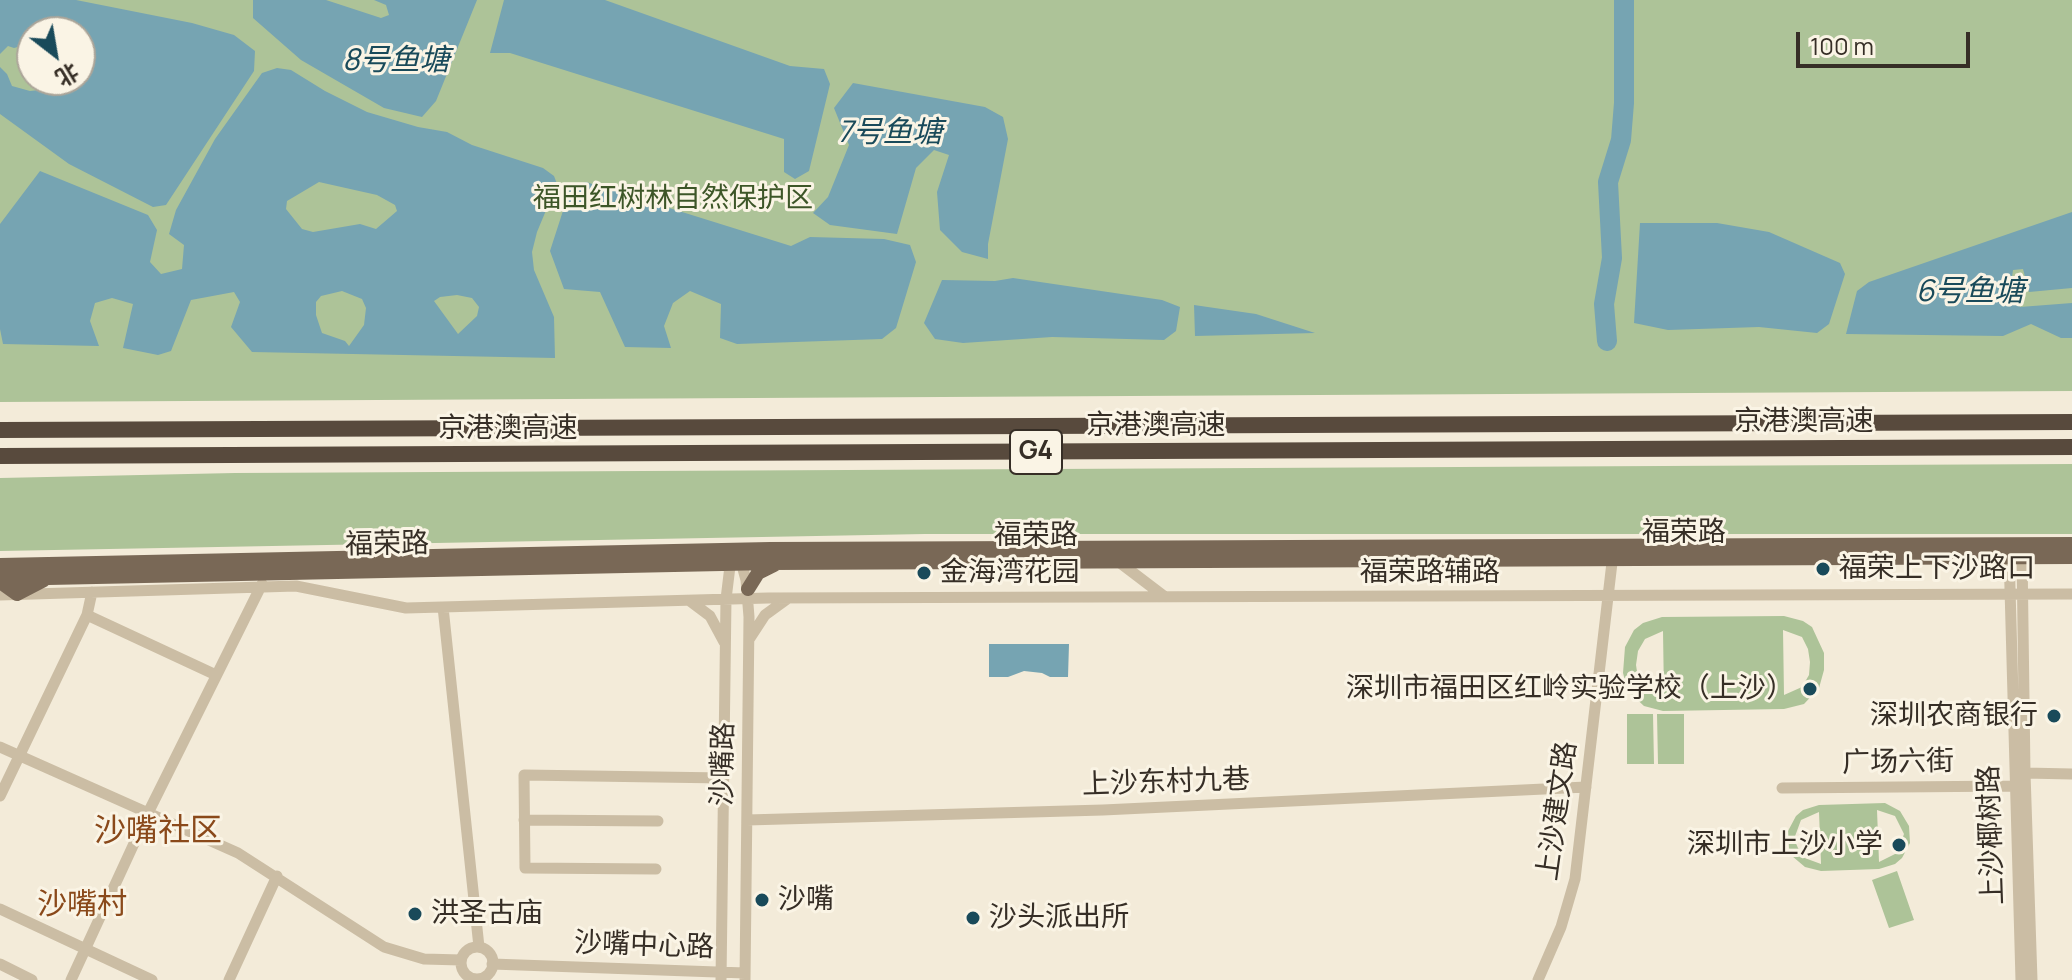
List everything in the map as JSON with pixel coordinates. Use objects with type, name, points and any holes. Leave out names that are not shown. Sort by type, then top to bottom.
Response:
[{"type":"highway","name":"京港澳高速","points":[[0,430],[2072,422]]},
{"type":"highway","name":"京港澳高速","points":[[0,456],[2072,447]]},
{"type":"main road","name":"福荣路","points":[[2016,551],[2072,544]]},
{"type":"main road","name":"福荣路","points":[[0,565],[736,557],[2016,551],[2072,557]]},
{"type":"main road","name":"福荣路","points":[[0,580],[264,580],[736,557],[778,563],[1118,562],[1613,553]]},
{"type":"main road","points":[[748,594],[758,573],[778,563]]},
{"type":"main road","points":[[0,580],[17,594],[48,578]]},
{"type":"street","name":"上沙椰树路","points":[[2016,551],[2009,593],[2021,980]]},
{"type":"street","name":"上沙椰树路","points":[[2016,551],[2023,594],[2032,980]]},
{"type":"street","name":"上沙建文路","points":[[1538,980],[1561,927],[1575,879],[1613,553]]},
{"type":"street","name":"沙嘴路","points":[[736,557],[748,594],[745,977]]},
{"type":"street","name":"沙嘴路","points":[[721,977],[726,599],[736,557]]},
{"type":"street","points":[[1118,562],[1165,597]]},
{"type":"street","name":"福荣路辅路","points":[[0,595],[264,580],[396,607],[726,599],[748,594],[789,598],[2072,594]]},
{"type":"street","points":[[71,980],[149,811],[264,580]]},
{"type":"street","points":[[0,796],[87,615],[92,592]]},
{"type":"street","points":[[749,642],[765,615],[789,598]]},
{"type":"street","points":[[686,600],[708,614],[720,632],[725,651]]},
{"type":"street","points":[[443,607],[479,947],[490,955],[492,964],[488,973],[474,979],[462,970],[461,960],[465,952],[479,947]]},
{"type":"street","points":[[87,615],[216,675]]},
{"type":"street","points":[[0,747],[238,853],[384,947],[424,959],[461,960]]},
{"type":"street","points":[[2025,773],[2072,774]]},
{"type":"street","points":[[656,869],[525,868],[524,775],[724,778]]},
{"type":"street","name":"广场六街","points":[[1782,788],[2014,786]]},
{"type":"street","name":"上沙东村九巷","points":[[747,820],[1095,811],[1586,787]]},
{"type":"street","points":[[524,820],[658,821]]},
{"type":"street","points":[[229,980],[277,876]]},
{"type":"street","points":[[0,909],[152,980]]},
{"type":"street","points":[[0,964],[32,980]]},
{"type":"street","name":"沙嘴中心路","points":[[492,964],[745,977]]},
{"type":"green space","name":"福田红树林自然保护区","points":[[0,0],[2072,0],[2072,391],[0,402]]},
{"type":"green space","points":[[2072,464],[2072,534],[925,534],[0,551],[0,478],[235,473]]},
{"type":"green space","points":[[1784,616],[1803,621],[1812,627],[1824,653],[1824,670],[1819,688],[1804,704],[1784,709],[1663,711],[1644,706],[1628,691],[1623,673],[1625,647],[1634,630],[1643,623],[1662,617]],"holes":[[[1783,630],[1802,637],[1810,662],[1809,675],[1802,687],[1784,695]],[[1663,631],[1664,696],[1663,697],[1645,689],[1638,678],[1636,665],[1638,651],[1645,639]]]},
{"type":"green space","points":[[1627,714],[1653,714],[1654,764],[1627,764]]},
{"type":"green space","points":[[1657,714],[1684,714],[1684,764],[1658,764]]},
{"type":"green space","points":[[1885,803],[1900,811],[1909,826],[1910,843],[1895,864],[1879,869],[1821,871],[1805,867],[1792,856],[1788,831],[1803,810],[1819,805]],"holes":[[[1877,810],[1895,816],[1904,834],[1897,853],[1879,862]],[[1819,812],[1821,863],[1821,864],[1802,857],[1794,839],[1801,820]]]},
{"type":"green space","points":[[1897,871],[1914,920],[1889,928],[1872,880]]},
{"type":"water","points":[[0,0],[76,0],[192,23],[234,35],[255,51],[254,71],[166,205],[153,207],[69,164],[0,114],[0,67],[12,86],[16,87],[16,96],[96,96],[96,16],[16,16],[16,47],[8,46],[0,54]]},
{"type":"water","name":"8号鱼塘","points":[[253,0],[326,0],[381,18],[389,15],[386,5],[374,0],[477,0],[436,101],[422,117],[384,108],[301,60],[253,18]]},
{"type":"water","points":[[504,0],[605,0],[790,66],[824,69],[830,84],[809,171],[795,179],[784,172],[784,139],[510,53],[490,53]]},
{"type":"water","points":[[277,68],[291,70],[367,112],[447,132],[472,145],[543,168],[554,176],[557,184],[532,252],[534,270],[554,317],[555,358],[252,352],[231,327],[240,302],[234,292],[191,300],[171,351],[158,355],[123,348],[133,304],[112,298],[95,303],[90,321],[99,346],[3,344],[0,329],[0,224],[40,171],[148,215],[157,230],[150,262],[161,274],[182,269],[184,245],[169,234],[176,210],[215,139],[262,73]],"holes":[[[319,182],[377,195],[395,205],[397,211],[376,229],[360,224],[313,232],[302,229],[286,209],[287,201]],[[342,291],[362,299],[366,308],[364,325],[349,346],[345,341],[322,333],[316,315],[316,302],[321,296]],[[457,295],[472,298],[479,307],[477,316],[458,334],[434,301]]]},
{"type":"water","name":"7号鱼塘","points":[[853,83],[985,107],[1003,117],[1008,139],[988,244],[988,259],[962,252],[940,230],[937,192],[949,155],[934,150],[916,168],[897,234],[830,225],[813,213],[828,197],[849,145],[834,108]]},
{"type":"water","points":[[586,182],[791,246],[810,237],[884,239],[910,245],[916,262],[896,328],[882,339],[737,344],[720,338],[721,304],[690,291],[673,303],[664,326],[671,348],[625,347],[600,292],[564,289],[550,251],[571,186]]},
{"type":"water","name":"6号鱼塘","points":[[2072,212],[2072,288],[2029,292],[2023,269],[2013,270],[2011,284],[2020,307],[2072,303],[2072,338],[2061,338],[2031,324],[2003,336],[1846,334],[1857,291],[1869,282]]},
{"type":"water","points":[[1640,223],[1717,223],[1769,232],[1840,263],[1845,274],[1829,324],[1817,333],[1759,327],[1668,330],[1634,323]]},
{"type":"water","points":[[1013,278],[1162,300],[1180,307],[1176,331],[1164,340],[1052,337],[963,343],[935,339],[924,323],[942,280],[995,281]]},
{"type":"water","points":[[1194,305],[1256,314],[1315,333],[1195,336]]},
{"type":"water","points":[[989,644],[1069,644],[1068,677],[1050,677],[1024,671],[1008,677],[989,677]]},
{"type":"waterway","points":[[1607,341],[1604,304],[1612,258],[1608,182],[1621,140],[1624,0]]},
{"type":"place","name":"福荣上下沙路口","points":[[1823,569]]},
{"type":"place","name":"金海湾花园","points":[[924,573]]},
{"type":"place","name":"深圳市福田区红岭实验学校（上沙）","points":[[1810,689]]},
{"type":"place","name":"深圳农商银行","points":[[2054,716]]},
{"type":"place","name":"深圳市上沙小学","points":[[1899,845]]},
{"type":"place","name":"沙嘴","points":[[762,900]]},
{"type":"place","name":"洪圣古庙","points":[[415,914]]},
{"type":"place","name":"沙头派出所","points":[[973,918]]},
{"type":"district","name":"沙嘴社区","points":[[158,832]]},
{"type":"district","name":"沙嘴村","points":[[82,906]]}]
